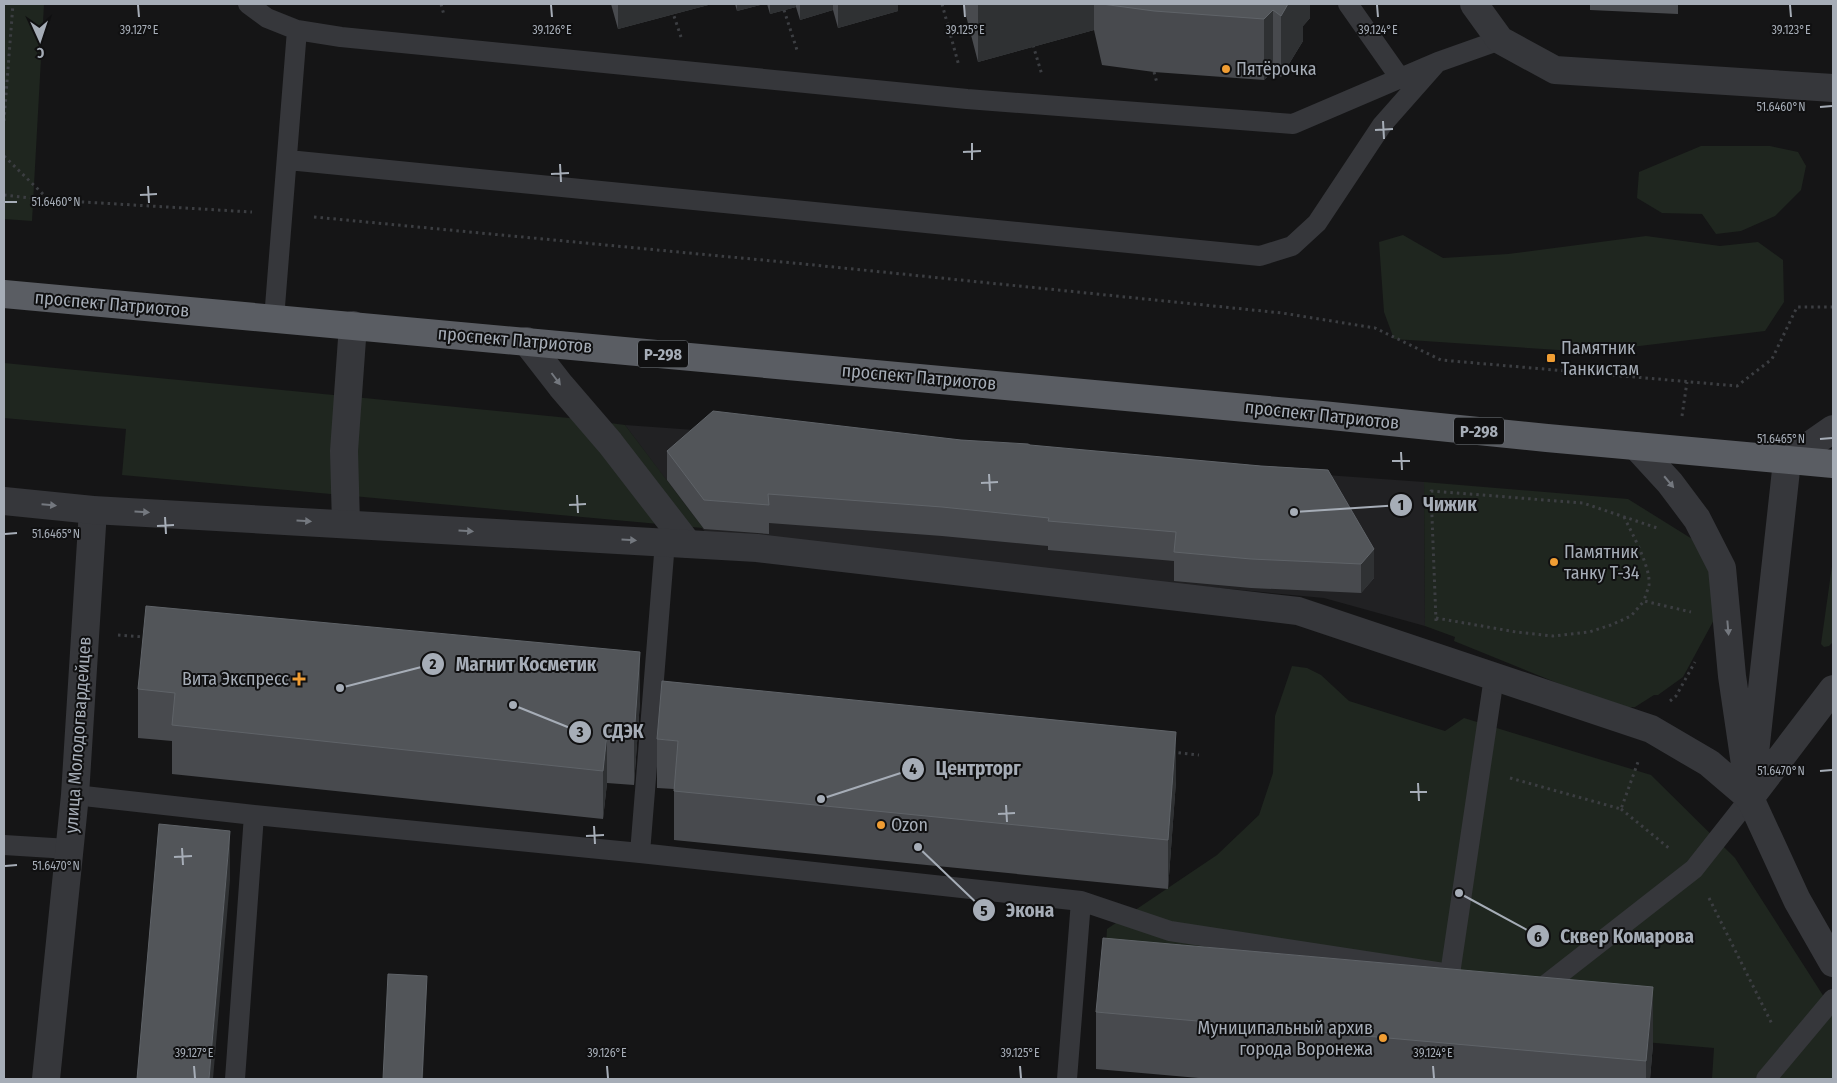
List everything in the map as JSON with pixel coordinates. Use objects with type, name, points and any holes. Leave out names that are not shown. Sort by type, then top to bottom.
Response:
[{"type":"highway","name":"проспект Патриотов","points":[[4,294],[1312,414],[1833,464]]},
{"type":"street","points":[[1474,4],[1500,40],[1555,70],[1833,88]]},
{"type":"street","points":[[346,524],[344,451],[352,325]]},
{"type":"street","points":[[526,341],[561,386],[610,443],[677,543]]},
{"type":"street","points":[[1750,798],[1787,461],[1833,428]]},
{"type":"street","points":[[1636,446],[1670,483],[1697,519],[1722,568],[1732,676],[1750,798],[1797,900],[1833,963]]},
{"type":"street","points":[[4,501],[93,510],[757,548],[1298,611],[1651,729],[1710,764],[1750,798]]},
{"type":"street","name":"улица Молодогвардейцев","points":[[46,1079],[75,795],[93,510]]},
{"type":"street","points":[[1750,798],[1833,689]]},
{"type":"lane","points":[[248,4],[267,18],[297,30],[341,37],[967,99],[1293,124],[1438,62],[1500,40]]},
{"type":"lane","points":[[1348,4],[1400,78]]},
{"type":"lane","points":[[274,319],[297,30]]},
{"type":"lane","points":[[288,160],[1260,256],[1292,246],[1317,223],[1382,125],[1438,62]]},
{"type":"lane","points":[[640,853],[677,543]]},
{"type":"lane","points":[[1450,974],[1494,677]]},
{"type":"lane","points":[[75,795],[254,815],[640,853],[1081,901],[1170,931],[1450,974],[1468,984]]},
{"type":"lane","points":[[1515,1000],[1543,987],[1694,869],[1750,798]]},
{"type":"lane","points":[[235,1079],[254,815]]},
{"type":"lane","points":[[4,845],[69,849]]},
{"type":"lane","points":[[1067,1079],[1081,901]]},
{"type":"lane","points":[[1766,1079],[1833,999]]},
{"type":"path","points":[[4,121],[13,4]]},
{"type":"path","points":[[942,4],[967,99]]},
{"type":"path","points":[[784,10],[807,83]]},
{"type":"path","points":[[4,156],[49,200]]},
{"type":"path","points":[[4,195],[49,200],[283,214],[1282,312],[1375,328],[1441,360],[1737,386],[1772,359],[1798,307],[1833,307]]},
{"type":"path","points":[[1677,449],[1687,382]]},
{"type":"path","points":[[1436,627],[1431,491],[1583,503],[1663,530],[1670,483]]},
{"type":"path","points":[[1436,618],[1516,632],[1553,636],[1590,632],[1631,616],[1644,601],[1649,584],[1645,565],[1624,517]]},
{"type":"path","points":[[1644,601],[1700,614]]},
{"type":"path","points":[[1621,809],[1660,708],[1676,696],[1695,661]]},
{"type":"path","points":[[1481,770],[1621,809],[1694,869],[1788,1054]]},
{"type":"shaded area","points":[[4,4],[44,4],[32,221],[4,219]]},
{"type":"shaded area","points":[[1701,146],[1770,146],[1798,152],[1806,166],[1801,190],[1775,216],[1741,231],[1716,234],[1702,214],[1662,213],[1637,198],[1639,172]]},
{"type":"shaded area","points":[[1403,235],[1443,258],[1508,254],[1646,236],[1720,246],[1758,242],[1783,260],[1784,302],[1765,331],[1589,352],[1394,339],[1384,312],[1379,242]]},
{"type":"shaded area","points":[[4,363],[625,425],[703,528],[122,475],[126,429],[4,418]]},
{"type":"shaded area","points":[[625,425],[1424,482],[1425,626],[1324,598],[711,540]]},
{"type":"shaded area","points":[[1424,482],[1628,499],[1697,542],[1716,583],[1715,618],[1683,677],[1658,695],[1654,695],[1635,707],[1619,708],[1454,641],[1455,637],[1425,626]]},
{"type":"shaded area","points":[[1833,559],[1833,642],[1829,646],[1824,647],[1821,644]]},
{"type":"shaded area","points":[[1292,666],[1307,668],[1321,675],[1349,701],[1445,731],[1464,718],[1651,775],[1735,858],[1833,1011],[1833,1079],[1712,1079],[1714,1048],[1103,996],[1107,929],[1217,855],[1259,815],[1273,773],[1275,716]]},
{"type":"building","points":[[1102,4],[1288,4],[1281,16],[1273,10],[1264,19],[1154,11]]},
{"type":"building","points":[[713,411],[961,440],[1328,470],[1374,549],[1361,564],[1251,559],[1174,552],[1176,532],[1048,521],[1049,518],[942,507],[768,494],[769,505],[704,500],[667,451]]},
{"type":"building","points":[[146,606],[640,652],[634,737],[607,734],[603,771],[172,725],[175,693],[138,689]]},
{"type":"building","points":[[662,681],[1176,732],[1168,840],[674,791],[678,741],[657,739]]},
{"type":"building","points":[[159,824],[230,831],[209,1079],[137,1079]]},
{"type":"building","points":[[1103,938],[1653,987],[1646,1061],[1096,1012]]},
{"type":"building","points":[[388,974],[427,976],[422,1079],[383,1079]]},
{"type":"place","name":"Пятёрочка","points":[[1226,69]]},
{"type":"place","name":"Памятник Танкистам","points":[[1551,358]]},
{"type":"place","name":"Чижик","points":[[1294,512]]},
{"type":"place","name":"Памятник танку Т-34","points":[[1554,562]]},
{"type":"place","name":"Вита Экспресс","points":[[299,679]]},
{"type":"place","name":"Магнит Косметик","points":[[340,688]]},
{"type":"place","name":"СДЭК","points":[[513,705]]},
{"type":"place","name":"Центрторг","points":[[821,799]]},
{"type":"place","name":"Ozon","points":[[881,825]]},
{"type":"place","name":"Экона","points":[[918,847]]},
{"type":"place","name":"Сквер Комарова","points":[[1459,893]]},
{"type":"place","name":"Муниципальный архив города Воронежа","points":[[1383,1038]]}]
